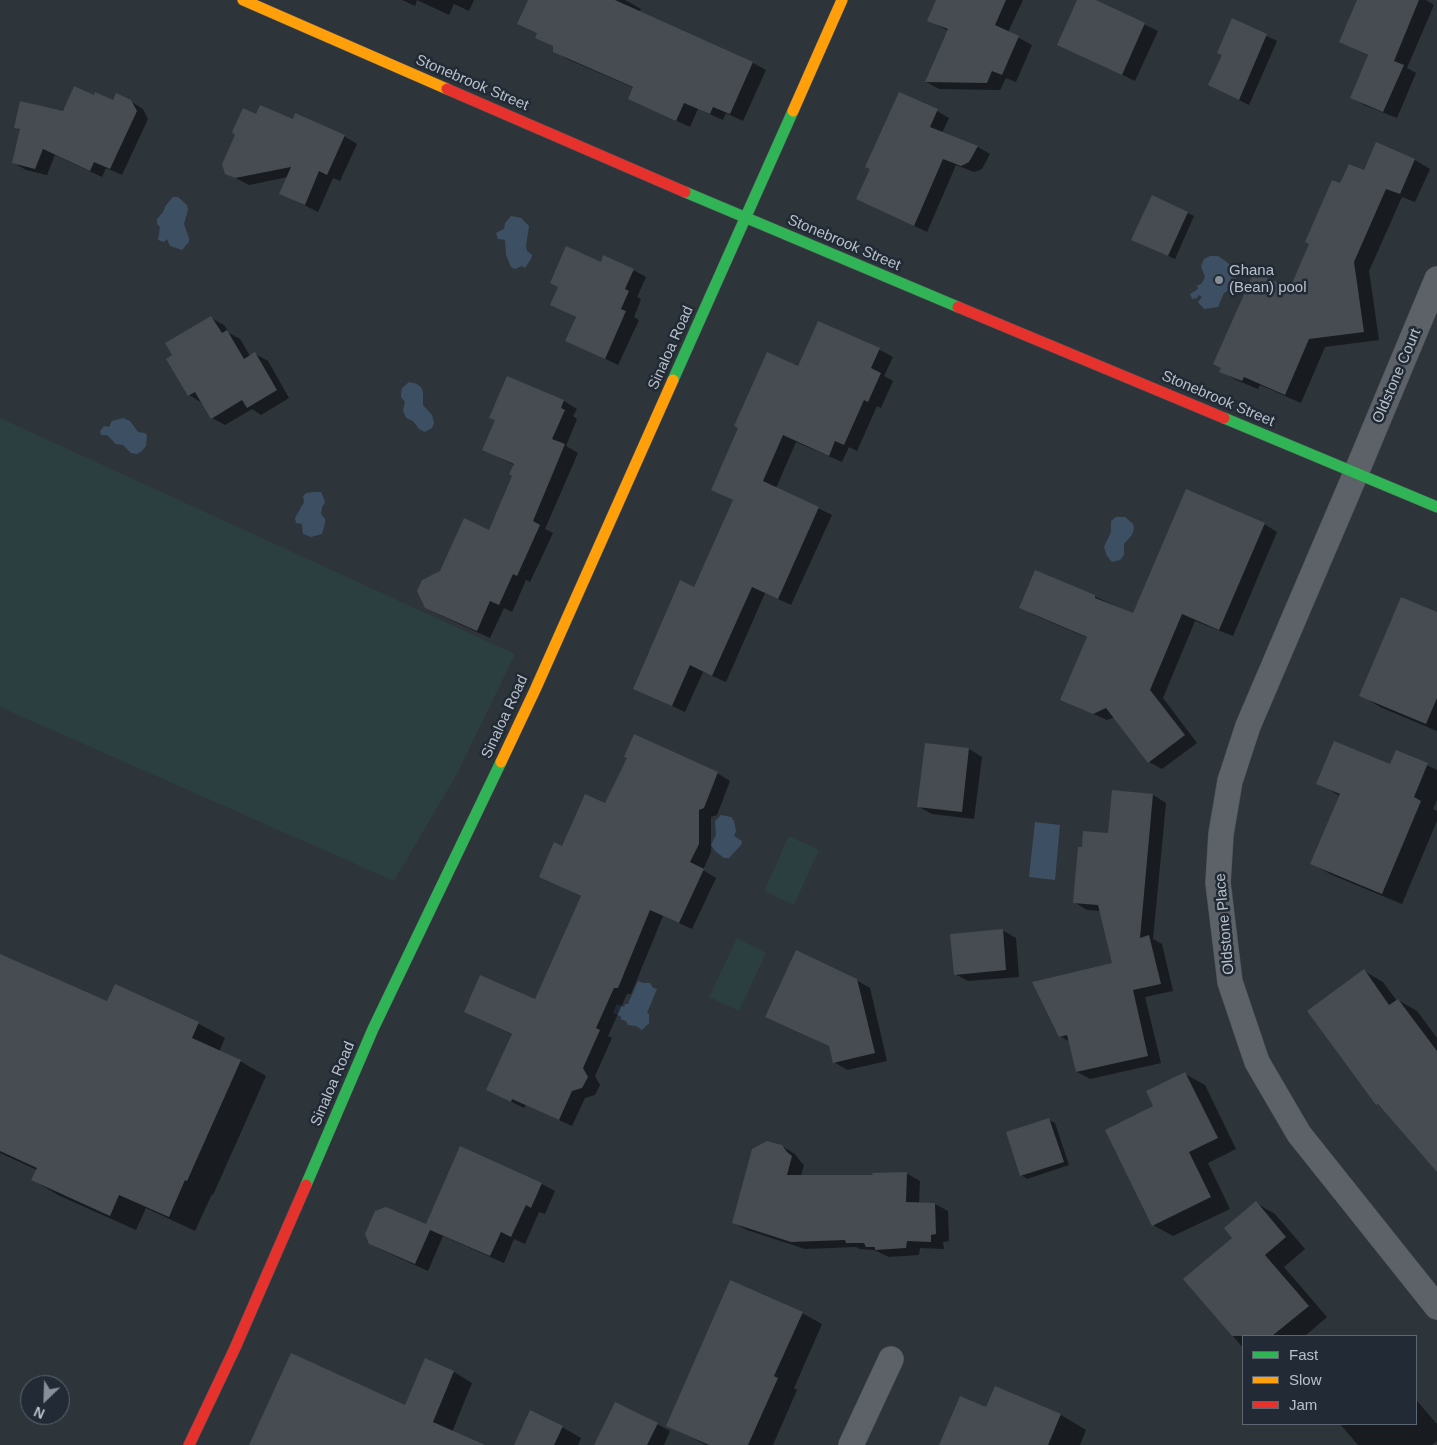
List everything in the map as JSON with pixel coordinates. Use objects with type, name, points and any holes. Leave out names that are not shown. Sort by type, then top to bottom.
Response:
[{"type":"street","name":"Stonebrook Street","points":[[243,0],[745,218],[1437,507]]},
{"type":"street","name":"Sinaloa Road","points":[[190,1445],[235,1348],[374,1029],[539,681],[842,0]]},
{"type":"street","name":"Oldstone Court","points":[[1356,473],[1437,279]]},
{"type":"street","name":"Oldstone Place","points":[[1356,473],[1248,726],[1230,781],[1221,834],[1218,883],[1230,982],[1257,1062],[1299,1134],[1437,1307]]},
{"type":"street","points":[[851,1445],[891,1359]]},
{"type":"green space","points":[[0,418],[515,654],[457,774],[394,881],[0,707]]},
{"type":"green space","points":[[789,836],[819,850],[794,905],[764,891]]},
{"type":"green space","points":[[737,938],[766,953],[739,1011],[709,997]]},
{"type":"water","points":[[173,197],[178,197],[187,205],[188,210],[184,224],[189,242],[182,250],[170,246],[167,239],[164,242],[158,240],[160,227],[157,224],[157,219]]},
{"type":"water","points":[[511,216],[521,218],[529,226],[526,246],[527,251],[532,255],[525,268],[522,266],[515,269],[511,267],[506,255],[505,240],[498,239],[496,233],[504,229],[505,223]]},
{"type":"water","name":"Ghana (Bean) pool","points":[[1210,256],[1218,256],[1233,267],[1236,277],[1230,289],[1224,293],[1218,307],[1204,309],[1198,302],[1202,297],[1199,295],[1197,298],[1192,299],[1190,294],[1198,289],[1197,286],[1202,283],[1205,277],[1201,266],[1204,259]]},
{"type":"water","points":[[409,382],[421,387],[423,405],[432,415],[434,423],[432,428],[425,432],[419,429],[413,421],[406,418],[403,410],[405,402],[401,397],[402,388]]},
{"type":"water","points":[[123,418],[130,421],[138,432],[147,435],[146,446],[137,454],[131,453],[123,445],[116,444],[107,435],[101,435],[100,431],[104,426],[109,427],[112,421]]},
{"type":"water","points":[[321,492],[324,499],[325,502],[321,514],[325,519],[325,523],[322,534],[311,537],[303,534],[302,524],[296,523],[295,518],[304,502],[303,496],[306,493]]},
{"type":"water","points":[[1116,517],[1125,517],[1133,524],[1134,528],[1132,535],[1124,544],[1124,555],[1120,560],[1112,562],[1107,556],[1104,547],[1111,532],[1111,521]]},
{"type":"water","points":[[721,815],[731,817],[736,831],[734,836],[742,841],[741,845],[729,858],[724,858],[711,845],[716,835],[715,821]]},
{"type":"water","points":[[1035,822],[1060,825],[1055,880],[1029,877]]},
{"type":"water","points":[[638,981],[650,983],[653,988],[657,989],[647,1013],[649,1014],[649,1023],[642,1030],[636,1026],[628,1025],[626,1021],[620,1019],[622,1017],[613,1013],[617,1004],[624,1007],[625,1004],[628,1004]]},
{"type":"building","points":[[528,0],[615,0],[753,62],[730,114],[713,107],[710,114],[684,103],[676,121],[628,99],[633,87],[553,52],[553,46],[535,38],[537,33],[517,24]]},
{"type":"building","points":[[936,0],[1006,0],[995,25],[1019,36],[1002,75],[992,71],[987,83],[925,82],[948,29],[927,21]]},
{"type":"building","points":[[1077,0],[1096,0],[1145,23],[1122,75],[1057,45]]},
{"type":"building","points":[[1357,0],[1419,0],[1394,61],[1404,65],[1383,112],[1350,98],[1368,55],[1339,42]]},
{"type":"building","points":[[1232,18],[1267,34],[1239,100],[1208,85],[1222,55],[1217,53]]},
{"type":"building","points":[[74,86],[94,95],[95,92],[113,100],[116,93],[131,100],[137,111],[110,169],[94,162],[90,171],[43,149],[35,169],[12,163],[20,129],[14,128],[20,101],[63,111]]},
{"type":"building","points":[[899,92],[938,109],[930,127],[978,146],[969,162],[961,166],[943,159],[914,226],[856,199],[870,169],[865,167]]},
{"type":"building","points":[[260,105],[293,119],[295,113],[345,135],[327,175],[319,171],[305,205],[279,194],[291,167],[235,178],[225,174],[222,164],[235,135],[232,132],[243,108],[256,114]]},
{"type":"building","points":[[1376,142],[1415,159],[1400,194],[1386,189],[1354,262],[1364,332],[1309,339],[1285,395],[1244,377],[1242,381],[1219,372],[1221,368],[1213,364],[1254,272],[1290,288],[1309,244],[1305,242],[1332,180],[1340,183],[1349,164],[1364,170]]},
{"type":"building","points":[[1152,195],[1188,212],[1168,256],[1131,240]]},
{"type":"building","points":[[566,246],[601,262],[603,255],[634,269],[625,289],[629,291],[621,309],[626,311],[605,359],[565,341],[576,317],[550,305],[558,287],[550,283]]},
{"type":"building","points":[[211,316],[222,333],[227,330],[244,359],[255,352],[277,390],[247,408],[242,400],[211,419],[195,392],[188,396],[166,359],[172,355],[165,343]]},
{"type":"building","points":[[818,321],[880,348],[871,368],[881,373],[868,402],[864,400],[844,445],[835,441],[829,456],[783,435],[763,481],[819,507],[778,599],[752,587],[712,676],[690,665],[672,706],[633,689],[680,580],[694,587],[733,500],[711,490],[738,428],[734,426],[767,352],[798,366]]},
{"type":"building","points":[[507,376],[564,400],[561,408],[565,410],[552,439],[565,444],[533,521],[540,525],[517,576],[513,574],[499,605],[490,601],[477,631],[425,608],[417,591],[422,580],[440,571],[464,518],[489,530],[512,476],[509,474],[514,464],[482,450],[495,420],[489,418]]},
{"type":"building","points":[[1186,489],[1265,523],[1219,630],[1182,614],[1150,690],[1185,735],[1148,763],[1106,708],[1093,714],[1060,700],[1087,637],[1019,608],[1035,570],[1095,595],[1095,598],[1133,613]]},
{"type":"building","points":[[1401,597],[1437,612],[1437,698],[1426,724],[1359,696]]},
{"type":"building","points":[[634,734],[718,772],[704,808],[699,810],[699,844],[690,862],[704,869],[679,923],[650,910],[618,988],[614,988],[596,1028],[600,1030],[583,1068],[588,1077],[582,1088],[572,1091],[559,1120],[512,1099],[511,1102],[486,1090],[512,1034],[464,1012],[480,975],[535,999],[581,896],[539,877],[554,842],[562,846],[585,794],[605,803],[627,758],[624,757]]},
{"type":"building","points":[[1334,741],[1390,764],[1396,750],[1428,763],[1414,797],[1421,801],[1382,894],[1310,864],[1340,794],[1316,784]]},
{"type":"building","points":[[925,743],[969,748],[962,812],[917,807]]},
{"type":"building","points":[[1112,790],[1153,794],[1140,938],[1149,935],[1161,984],[1133,990],[1148,1056],[1076,1072],[1067,1035],[1059,1037],[1032,982],[1112,963],[1098,905],[1073,903],[1078,847],[1082,847],[1083,831],[1108,833]]},
{"type":"building","points":[[1003,929],[1006,970],[954,975],[950,934]]},
{"type":"building","points":[[796,950],[857,979],[875,1053],[833,1063],[829,1046],[765,1017]]},
{"type":"building","points":[[0,954],[107,1001],[115,984],[199,1022],[192,1038],[241,1060],[169,1217],[119,1195],[110,1216],[31,1180],[37,1168],[0,1151]]},
{"type":"building","points":[[1364,969],[1389,1005],[1398,999],[1437,1051],[1437,1172],[1378,1104],[1376,1105],[1307,1011]]},
{"type":"building","points":[[1185,1072],[1218,1138],[1189,1152],[1211,1197],[1152,1226],[1105,1130],[1153,1106],[1146,1091]]},
{"type":"building","points":[[1049,1118],[1064,1162],[1020,1176],[1006,1132]]},
{"type":"building","points":[[767,1141],[782,1145],[792,1156],[787,1175],[873,1175],[872,1173],[907,1172],[906,1202],[935,1203],[936,1234],[931,1235],[931,1242],[907,1241],[906,1248],[875,1250],[875,1247],[866,1247],[864,1243],[846,1243],[845,1240],[791,1242],[732,1223],[752,1149]]},
{"type":"building","points":[[460,1146],[542,1183],[531,1208],[526,1205],[511,1237],[501,1232],[490,1256],[430,1230],[415,1264],[369,1244],[365,1234],[375,1211],[386,1207],[426,1224]]},
{"type":"building","points":[[1256,1201],[1286,1237],[1265,1255],[1309,1306],[1273,1335],[1232,1336],[1183,1279],[1232,1238],[1224,1228]]},
{"type":"building","points":[[730,1280],[803,1312],[774,1376],[778,1378],[748,1445],[709,1445],[666,1426]]},
{"type":"building","points":[[291,1353],[405,1405],[425,1358],[454,1371],[433,1422],[485,1445],[249,1445]]},
{"type":"building","points":[[995,1386],[1061,1414],[1048,1445],[939,1445],[960,1396],[986,1407]]},
{"type":"building","points":[[615,1402],[658,1423],[647,1445],[594,1445]]},
{"type":"building","points":[[530,1410],[563,1426],[554,1445],[514,1445]]},
{"type":"traffic: fast","points":[[673,380],[793,111]]},
{"type":"traffic: fast","points":[[685,192],[958,307]]},
{"type":"traffic: fast","points":[[1224,418],[1437,507]]},
{"type":"traffic: fast","points":[[306,1185],[373,1029],[501,762]]},
{"type":"traffic: slow","points":[[243,0],[447,89]]},
{"type":"traffic: slow","points":[[793,111],[842,0]]},
{"type":"traffic: slow","points":[[501,762],[673,380]]},
{"type":"traffic: jam","points":[[447,89],[685,192]]},
{"type":"traffic: jam","points":[[958,307],[1224,418]]},
{"type":"traffic: jam","points":[[189,1445],[235,1348],[306,1185]]},
{"type":"place","name":"Ghana (Bean) pool","points":[[1219,280]]}]
